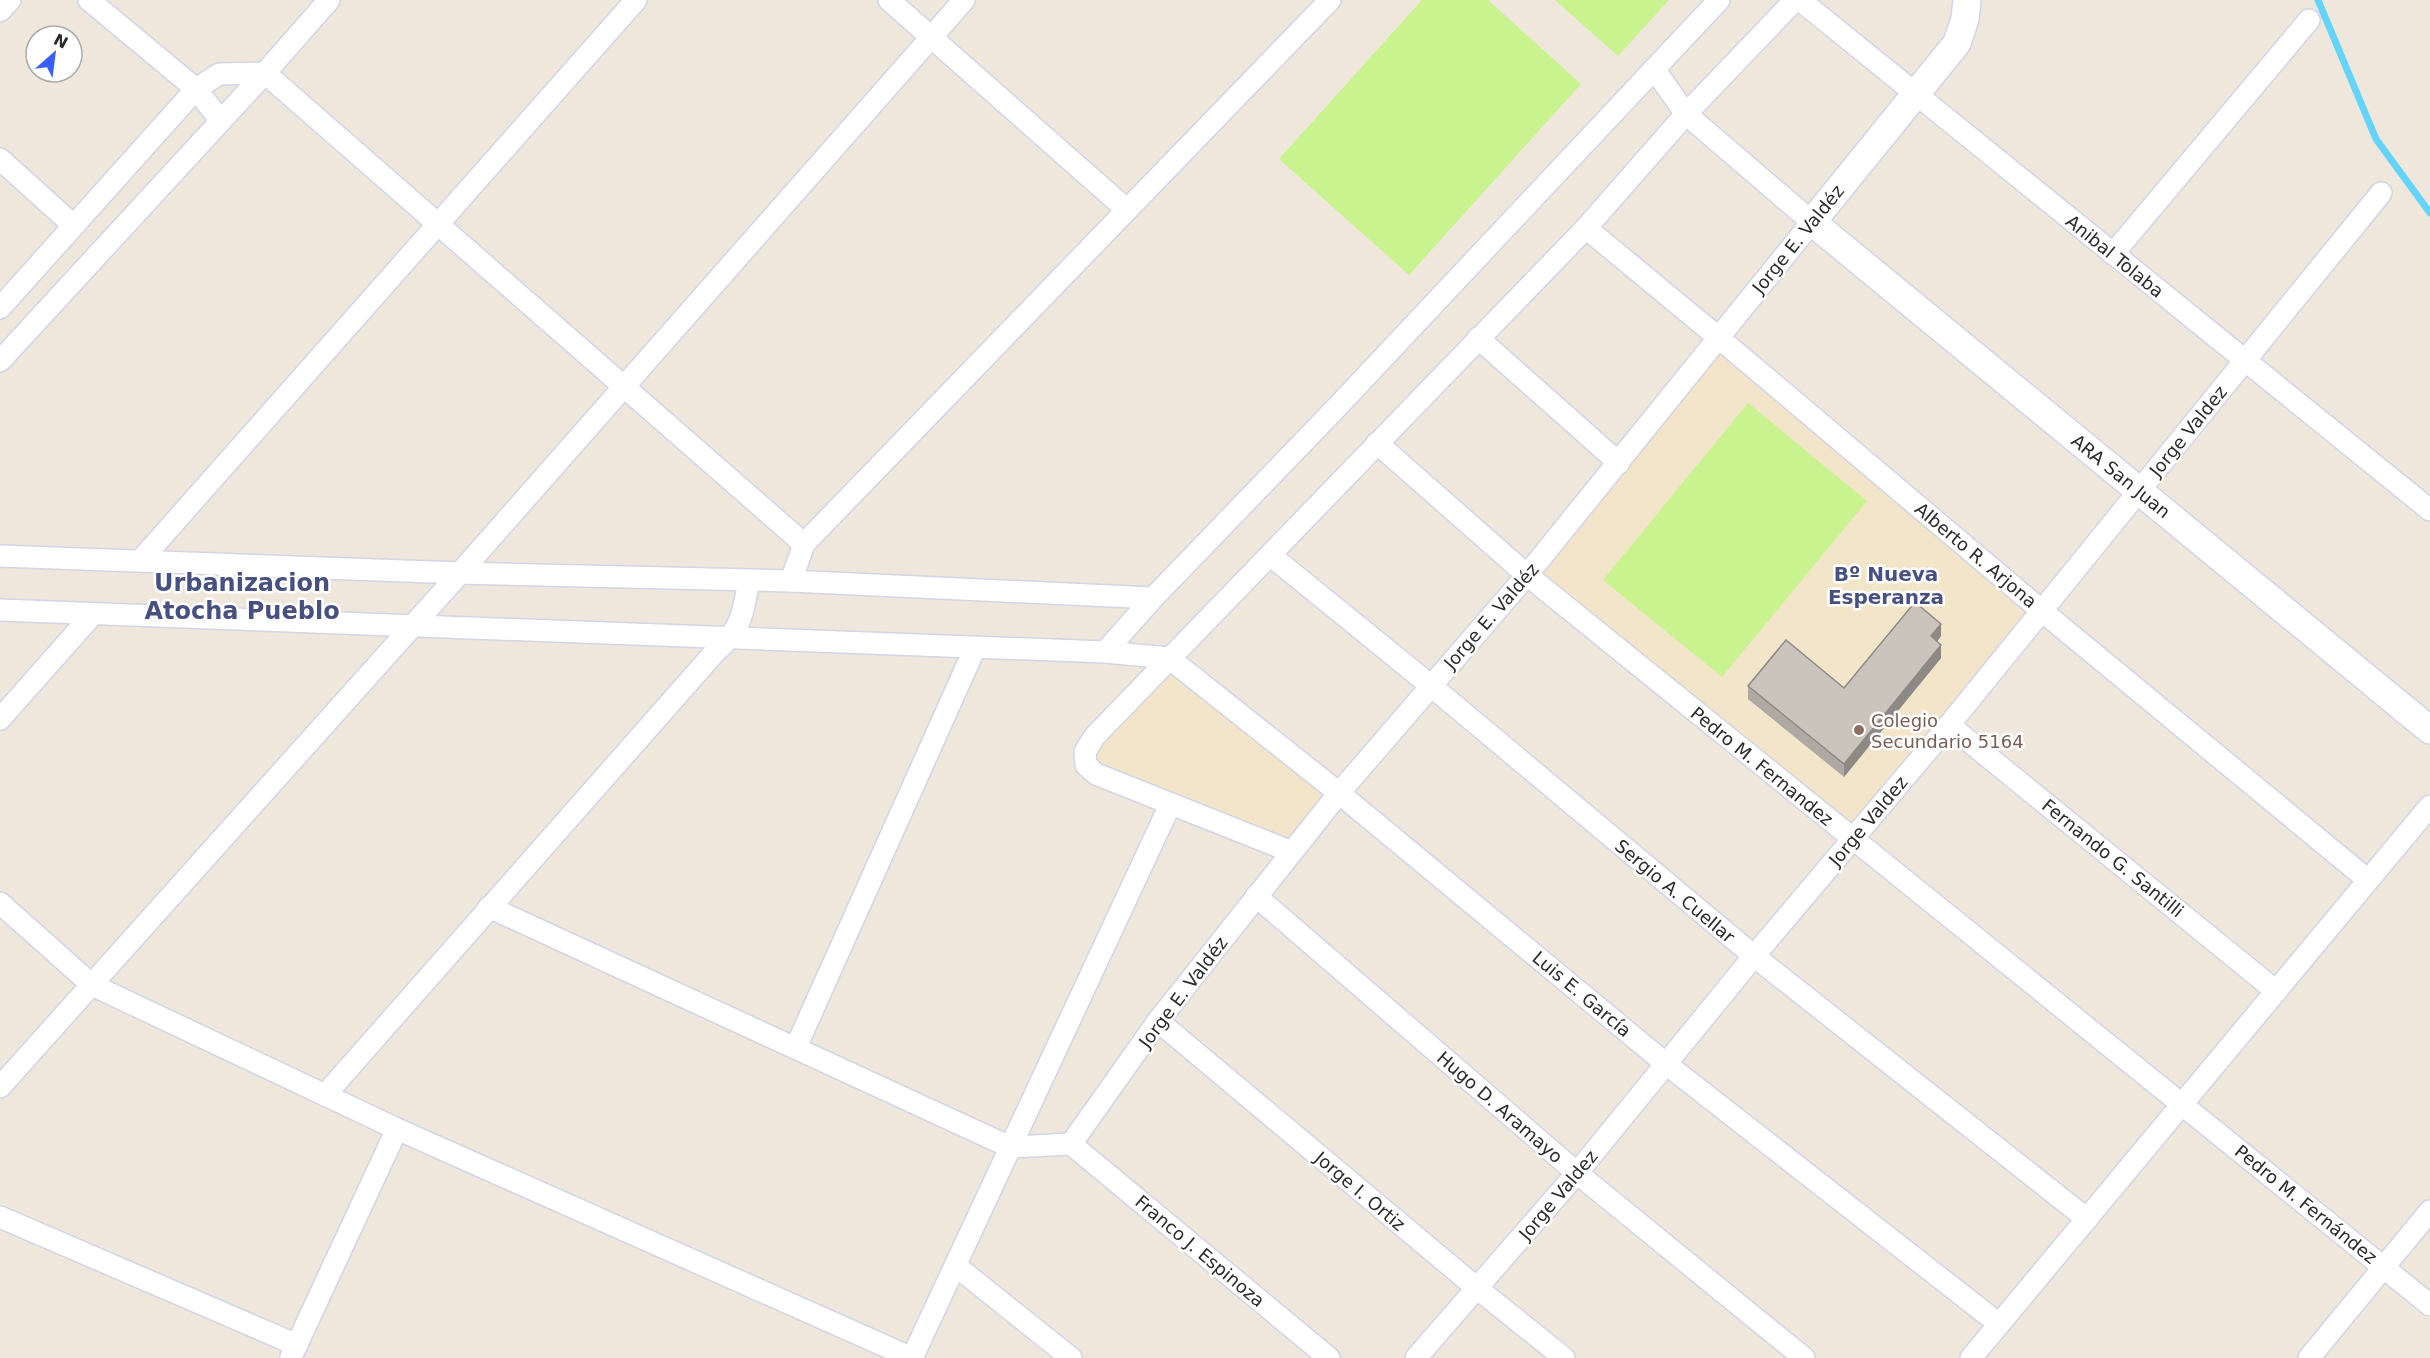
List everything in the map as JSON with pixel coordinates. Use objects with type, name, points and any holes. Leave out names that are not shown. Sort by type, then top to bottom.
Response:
[{"type":"street","points":[[0,11],[10,0]]},
{"type":"street","points":[[89,0],[196,89],[221,121]]},
{"type":"street","points":[[0,361],[265,73],[329,0]]},
{"type":"street","points":[[141,560],[636,0]]},
{"type":"street","points":[[889,0],[1126,209]]},
{"type":"street","points":[[0,1087],[625,387],[964,0]]},
{"type":"street","points":[[791,581],[804,544],[1330,0]]},
{"type":"street","points":[[1105,652],[1153,598],[1331,414],[1719,0]]},
{"type":"street","points":[[1292,852],[1096,774],[1086,765],[1085,752],[1094,737],[1169,658],[1586,228],[1686,114],[1795,0]]},
{"type":"street","name":"Anibal Tolaba","points":[[1800,0],[2430,510]]},
{"type":"street","name":"Jorge E. Valdéz","points":[[1071,1144],[1158,1021],[1256,896],[1430,685],[1527,576],[1957,44],[1965,19],[1967,0]]},
{"type":"street","points":[[2113,254],[2309,20]]},
{"type":"street","points":[[1654,69],[1686,114],[1812,222]]},
{"type":"street","points":[[0,308],[196,89],[219,74],[265,73],[804,544]]},
{"type":"street","points":[[0,159],[74,225]]},
{"type":"street","name":"Jorge Valdez","points":[[1416,1358],[1577,1173],[1665,1063],[1949,725],[2381,193]]},
{"type":"street","name":"ARA San Juan","points":[[1812,222],[2430,730]]},
{"type":"street","name":"Alberto R. Arjona","points":[[1586,228],[2042,611],[2368,880]]},
{"type":"street","points":[[1478,338],[1619,463]]},
{"type":"street","name":"Pedro M. Fernandez","points":[[1377,443],[1527,576],[2182,1104]]},
{"type":"street","name":"Sergio A. Cuellar","points":[[1270,555],[1430,685],[1754,956],[2087,1219]]},
{"type":"street","points":[[0,556],[460,573],[791,581],[1153,598]]},
{"type":"street","points":[[325,1095],[715,652],[730,639],[743,615],[749,580]]},
{"type":"street","points":[[0,610],[1105,652],[1169,658]]},
{"type":"street","points":[[0,719],[93,614]]},
{"type":"street","points":[[796,1047],[975,648]]},
{"type":"street","name":"Luis E. García","points":[[1169,658],[1339,793],[1665,1063],[1999,1324]]},
{"type":"street","name":"Fernando G. Santilli","points":[[1949,725],[2276,991]]},
{"type":"street","points":[[0,903],[92,986],[397,1129],[912,1358],[1170,805]]},
{"type":"street","points":[[1971,1358],[2430,806]]},
{"type":"street","name":"Hugo D. Aramayo","points":[[1256,896],[1577,1173],[1804,1358]]},
{"type":"street","points":[[489,907],[796,1047],[1010,1148],[1071,1144]]},
{"type":"street","name":"Jorge I. Ortiz","points":[[1158,1021],[1478,1289],[1564,1358]]},
{"type":"street","name":"Pedro M. Fernández","points":[[2182,1104],[2430,1305]]},
{"type":"street","points":[[0,1217],[294,1351],[397,1129]]},
{"type":"street","name":"Franco J. Espinoza","points":[[1071,1144],[1329,1358]]},
{"type":"street","points":[[2309,1358],[2430,1211]]},
{"type":"street","points":[[956,1266],[1071,1358]]},
{"type":"shaded area","points":[[1719,340],[2038,610],[1853,835],[1530,574]]},
{"type":"shaded area","points":[[1170,661],[1337,793],[1292,851],[1097,773],[1094,738]]},
{"type":"green space","points":[[1422,0],[1488,0],[1581,84],[1409,275],[1279,159]]},
{"type":"green space","points":[[1555,0],[1669,0],[1618,56]]},
{"type":"green space","points":[[1748,403],[1867,501],[1722,677],[1603,580]]},
{"type":"building","points":[[1915,602],[1941,624],[1931,636],[1941,645],[1844,764],[1748,686],[1786,640],[1844,688]]},
{"type":"waterway","points":[[2318,0],[2376,139],[2430,213]]},
{"type":"place","name":"Colegio Secundario 5164","points":[[1859,730]]},
{"type":"district","name":"Bº Nueva Esperanza","points":[[1886,586]]},
{"type":"district","name":"Urbanizacion Atocha Pueblo","points":[[242,597]]}]
